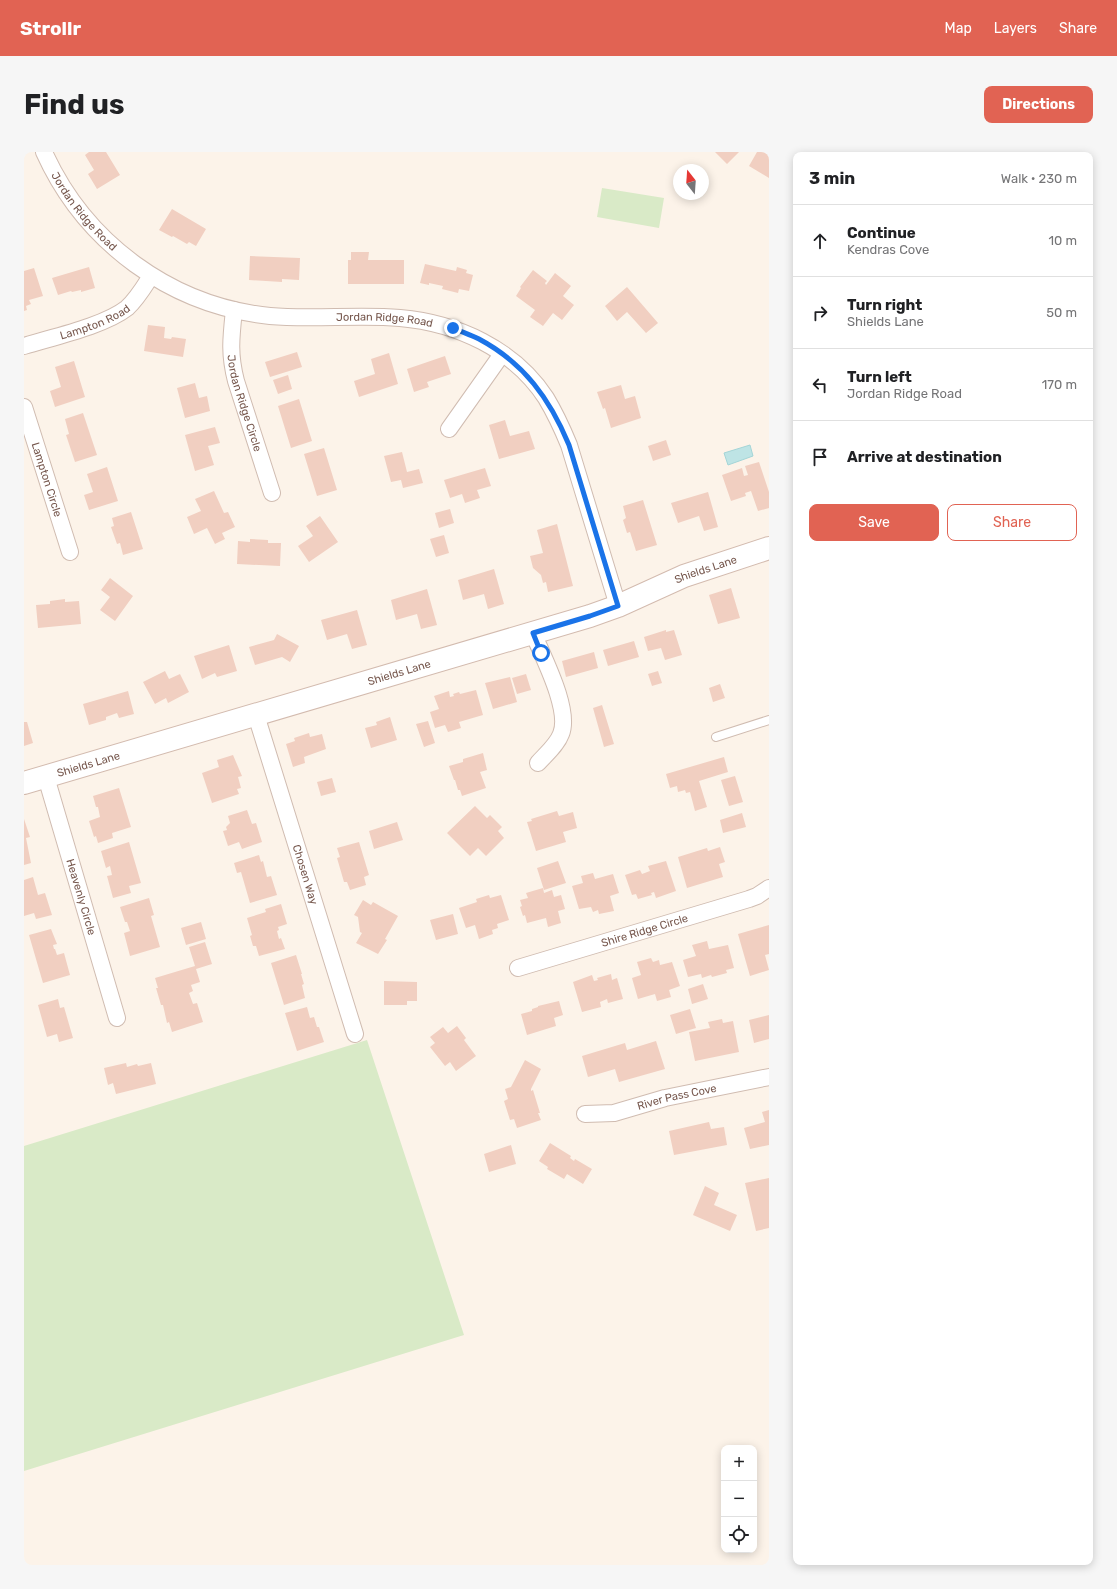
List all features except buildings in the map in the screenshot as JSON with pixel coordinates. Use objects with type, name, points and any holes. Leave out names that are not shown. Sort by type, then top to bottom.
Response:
[{"type":"main road","name":"Shields Lane","points":[[24,783],[590,616],[618,606],[684,576],[769,548]]},
{"type":"street","name":"Jordan Ridge Road","points":[[44,152],[66,193],[100,236],[123,256],[151,276],[177,290],[234,310],[270,316],[399,317],[426,321],[453,328],[479,339],[502,354],[530,377],[545,397],[559,420],[569,445],[618,606]]},
{"type":"street","name":"Lampton Road","points":[[24,346],[100,322],[114,316],[127,308],[138,296],[151,276]]},
{"type":"street","name":"Jordan Ridge Circle","points":[[234,310],[230,346],[231,364],[272,493]]},
{"type":"street","points":[[449,428],[502,354]]},
{"type":"street","name":"Lampton Circle","points":[[24,407],[70,552]]},
{"type":"street","points":[[533,633],[557,691],[563,712],[564,723],[562,733],[538,763]]},
{"type":"street","name":"Chosen Way","points":[[256,715],[355,1034]]},
{"type":"street","name":"Heavenly Circle","points":[[46,777],[117,1018]]},
{"type":"street","name":"Shire Ridge Circle","points":[[518,968],[757,896],[769,888]]},
{"type":"street","name":"River Pass Cove","points":[[585,1114],[614,1113],[665,1098],[769,1077]]},
{"type":"lane","points":[[716,737],[769,720]]},
{"type":"green space","points":[[602,188],[664,198],[659,228],[597,217]]},
{"type":"green space","points":[[367,1040],[464,1335],[24,1471],[24,1146]]},
{"type":"water","points":[[750,445],[753,456],[728,465],[724,453]]},
{"type":"route","points":[[453,328],[479,339],[502,354],[530,377],[545,397],[559,420],[569,445],[618,606],[604,612],[533,633],[541,653]]}]
